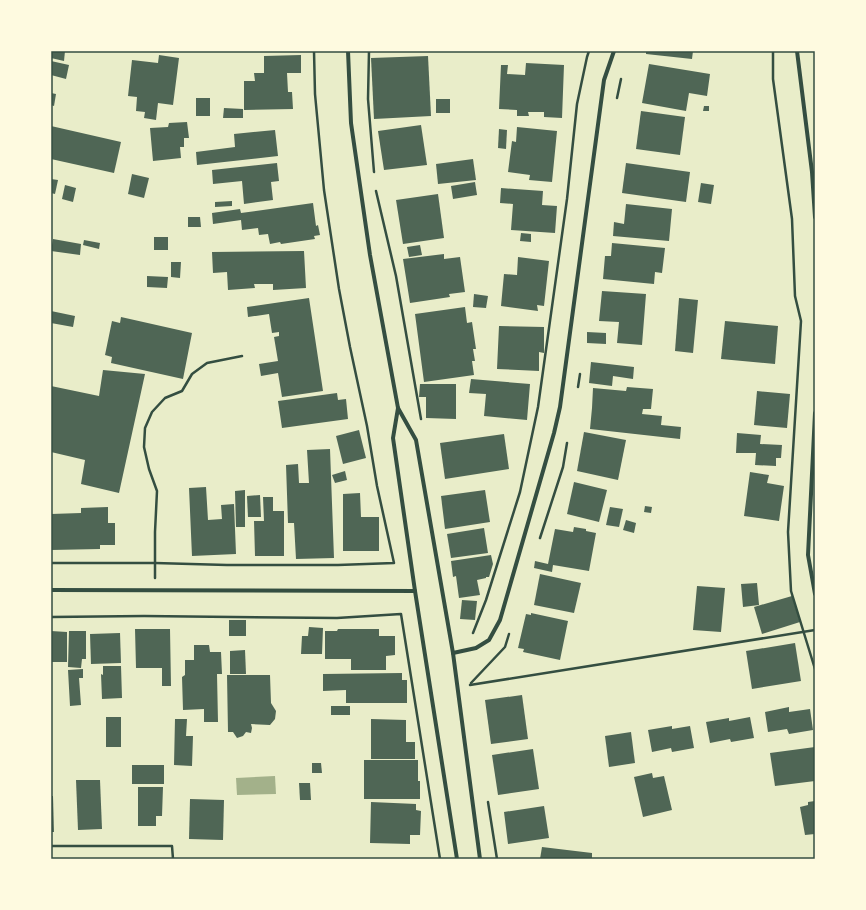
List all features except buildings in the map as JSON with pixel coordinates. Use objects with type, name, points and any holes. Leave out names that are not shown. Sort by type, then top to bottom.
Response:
[{"type":"street","points":[[348,51],[351,123],[370,256],[398,408],[416,440],[453,653],[480,859]]},
{"type":"street","points":[[453,653],[476,648],[489,640],[500,620],[554,433],[560,407],[604,80],[614,51]]},
{"type":"street","points":[[797,51],[814,172],[815,217]]},
{"type":"street","points":[[398,408],[393,438],[415,591],[457,859]]},
{"type":"street","points":[[815,413],[808,555],[815,594]]},
{"type":"street","points":[[51,590],[415,591]]},
{"type":"path","points":[[51,562],[155,562],[227,566],[394,563],[377,486],[367,426],[350,347],[334,259],[324,190],[315,94],[314,51]]},
{"type":"path","points":[[465,650],[486,600],[520,492],[538,407],[567,200],[577,104],[589,51]]},
{"type":"path","points":[[773,51],[773,79],[792,219],[795,296],[801,321],[788,532],[791,591],[815,669]]},
{"type":"path","points":[[155,590],[155,532],[158,491],[149,469],[144,447],[145,428],[152,412],[165,398],[182,391],[192,374],[207,363],[242,356]]},
{"type":"path","points":[[51,617],[151,616],[337,618],[401,614],[440,859]]},
{"type":"path","points":[[458,687],[815,630]]},
{"type":"path","points":[[51,846],[172,846],[173,859]]},
{"type":"shaded area","points":[[275,776],[276,794],[237,795],[236,778]]}]
